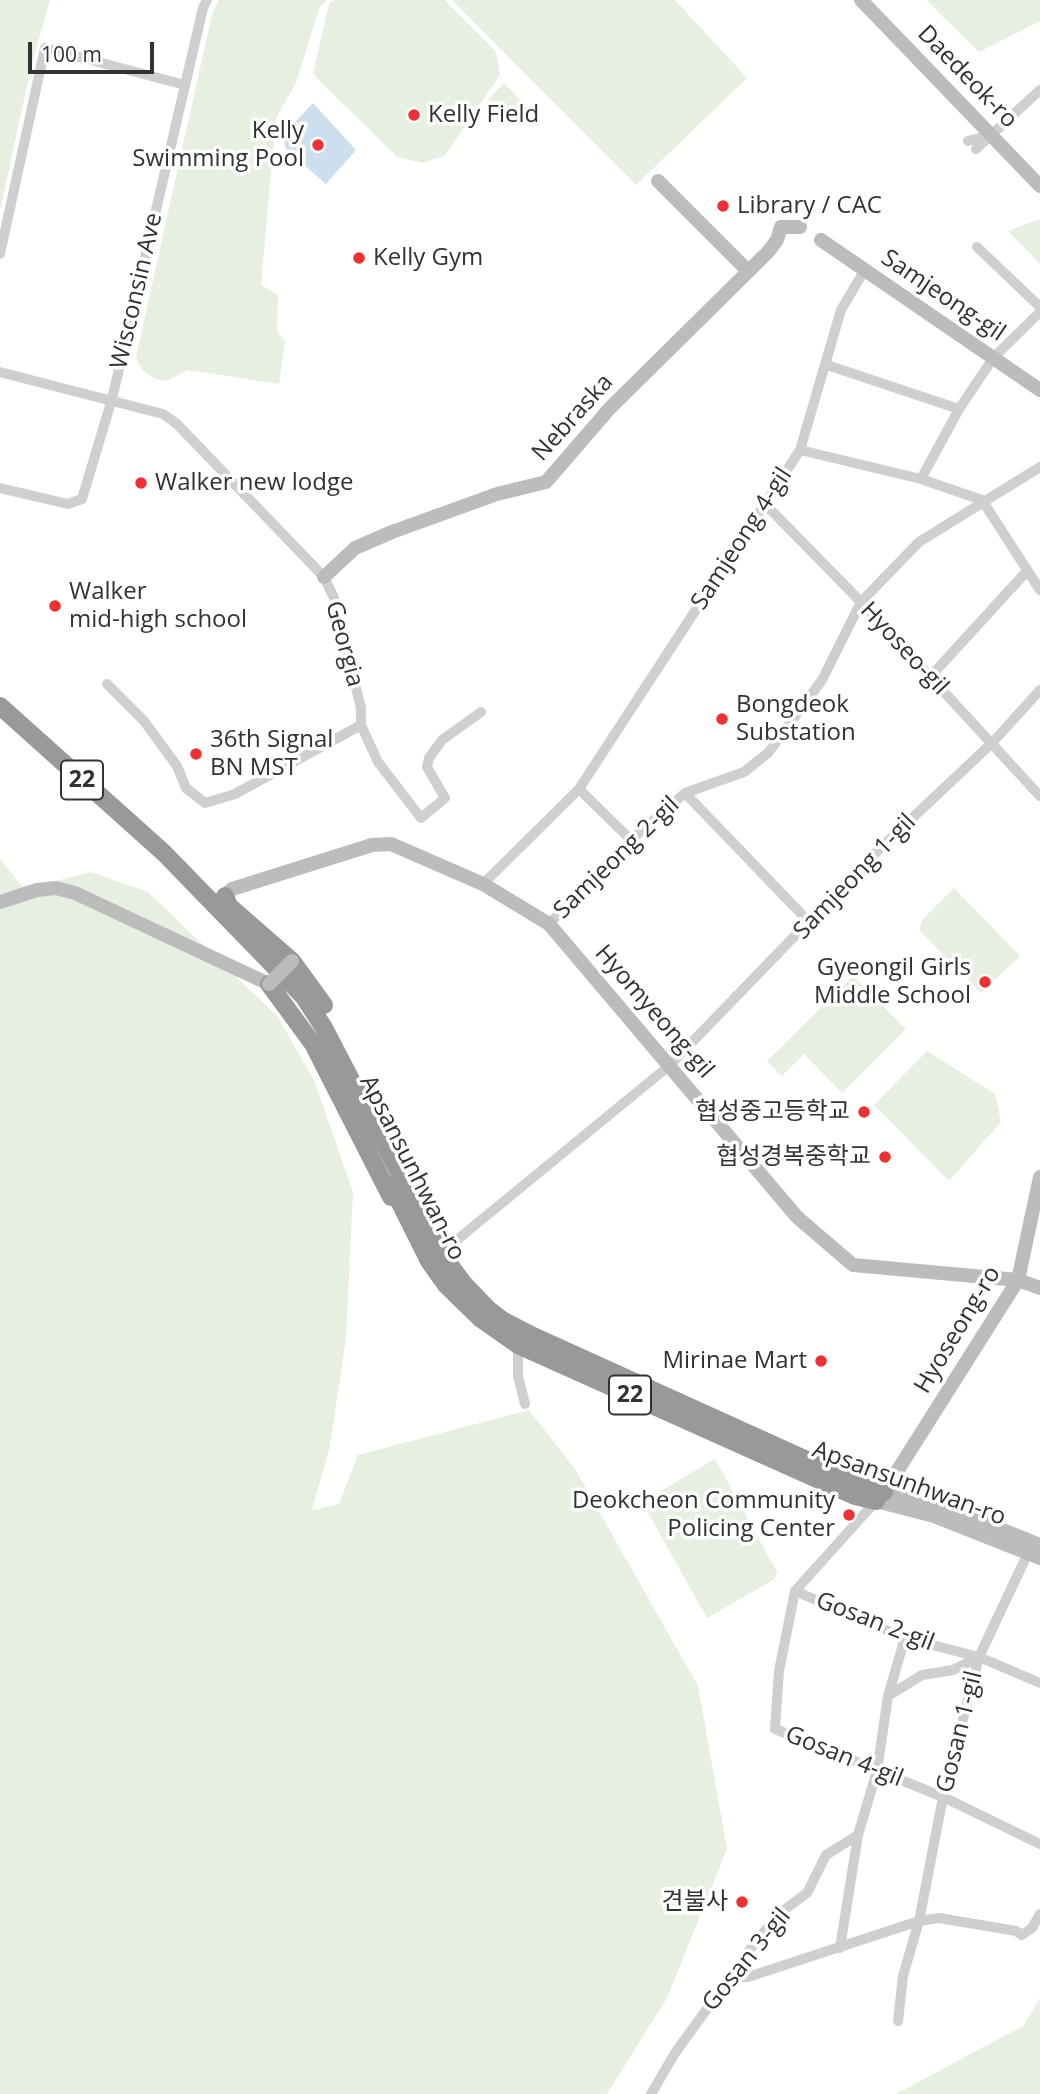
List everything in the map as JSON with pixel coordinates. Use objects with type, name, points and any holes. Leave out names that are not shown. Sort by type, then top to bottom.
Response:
[{"type":"highway","name":"Apsansunhwan-ro","points":[[0,706],[160,856],[314,1009],[446,1285],[481,1319],[519,1345],[855,1496],[880,1497]]},
{"type":"highway","name":"Apsansunhwan-ro","points":[[0,720],[160,856]]},
{"type":"highway","points":[[225,896],[229,906],[292,961],[316,992],[411,1177],[425,1239]]},
{"type":"highway","points":[[269,984],[313,1044],[404,1223],[425,1239]]},
{"type":"highway","name":"Apsansunhwan-ro","points":[[425,1239],[441,1253],[464,1284],[502,1320],[864,1486],[880,1497]]},
{"type":"street","name":"Wisconsin Ave","points":[[0,488],[68,504],[82,499],[112,399],[207,0]]},
{"type":"street","name":"Daedeok-ro","points":[[861,0],[1040,186]]},
{"type":"street","points":[[0,254],[45,48],[185,85]]},
{"type":"street","points":[[972,145],[990,135],[1040,90]]},
{"type":"street","points":[[658,181],[748,271]]},
{"type":"street","name":"Nebraska","points":[[324,577],[355,548],[392,532],[497,494],[546,482],[610,408],[777,240],[781,227],[800,227]]},
{"type":"street","name":"Samjeong-gil","points":[[821,240],[1040,390]]},
{"type":"street","points":[[976,247],[1040,307]]},
{"type":"street","name":"Samjeong 4-gil","points":[[483,884],[579,789],[800,450],[841,310],[864,271]]},
{"type":"street","points":[[921,479],[959,409],[994,358],[1040,312]]},
{"type":"street","points":[[827,365],[959,409]]},
{"type":"street","name":"Georgia","points":[[0,372],[163,414],[177,424],[324,577],[334,598],[361,708],[361,725],[378,762],[421,818],[445,798],[427,766],[429,758],[442,740],[481,712]]},
{"type":"street","points":[[800,450],[921,479],[982,500],[1040,590]]},
{"type":"street","name":"Samjeong 2-gil","points":[[549,924],[631,840],[685,793],[744,772],[768,753],[822,680],[861,602],[919,542],[982,500],[1040,467]]},
{"type":"street","name":"Hyoseo-gil","points":[[765,504],[861,602],[1040,796]]},
{"type":"street","points":[[930,677],[1027,571]]},
{"type":"street","points":[[107,684],[144,721],[177,766],[186,788],[205,803],[235,794],[361,725]]},
{"type":"street","name":"Samjeong 1-gil","points":[[441,1253],[670,1065],[873,855],[992,743],[1040,690]]},
{"type":"street","points":[[579,789],[631,840]]},
{"type":"street","name":"Samjeong 2-gil","points":[[685,793],[810,923]]},
{"type":"street","name":"Hyomyeong-gil","points":[[225,896],[232,889],[372,845],[391,844],[483,884],[549,924],[797,1217],[853,1265],[1018,1280],[1040,1289]]},
{"type":"street","points":[[0,902],[37,890],[56,888],[75,893],[269,984],[292,961]]},
{"type":"street","name":"Hyoseong-ro","points":[[880,1497],[1018,1280],[1040,1177]]},
{"type":"street","points":[[519,1345],[518,1376],[525,1404]]},
{"type":"street","name":"Apsansunhwan-ro","points":[[880,1497],[1036,1552]]},
{"type":"street","name":"Gosan 2-gil","points":[[880,1497],[795,1591],[905,1638],[978,1657],[1040,1683]]},
{"type":"street","name":"Gosan 1-gil","points":[[898,2021],[903,1976],[919,1921],[943,1797],[978,1657],[1036,1552]]},
{"type":"street","name":"Gosan 4-gil","points":[[795,1591],[779,1671],[775,1730],[943,1797],[1040,1844]]},
{"type":"street","points":[[840,1948],[858,1835],[877,1772],[888,1696],[905,1638]]},
{"type":"street","points":[[888,1696],[922,1675],[953,1670],[978,1657]]},
{"type":"street","name":"Gosan 3-gil","points":[[651,2094],[728,1978],[780,1913],[807,1893],[826,1855],[858,1835]]},
{"type":"street","points":[[728,1978],[748,1977],[919,1921],[939,1918],[1016,1931],[1022,1935],[1032,1928],[1040,1914]]},
{"type":"green space","points":[[0,0],[50,0],[31,67],[0,211]]},
{"type":"green space","points":[[219,0],[327,0],[320,6],[296,83],[276,118],[261,285],[278,295],[277,331],[285,341],[279,384],[188,370],[167,381],[155,379],[142,370],[136,357],[212,14]]},
{"type":"green space","name":"Kelly Field","points":[[334,0],[445,0],[496,52],[500,75],[445,155],[424,163],[397,157],[313,74],[329,4]]},
{"type":"green space","points":[[452,0],[675,0],[747,78],[636,185]]},
{"type":"green space","points":[[926,0],[1040,0],[1040,21],[979,52]]},
{"type":"green space","points":[[504,83],[524,103],[508,119],[488,99]]},
{"type":"green space","points":[[1040,219],[1040,264],[1008,231]]},
{"type":"green space","points":[[0,859],[24,889],[91,872],[148,892],[278,1017],[314,1080],[353,1192],[346,1338],[330,1446],[312,1510],[339,1504],[358,1455],[529,1410],[575,1469],[698,1686],[727,1849],[667,1998],[607,2094],[0,2094]]},
{"type":"green space","points":[[954,888],[1020,956],[981,993],[919,930],[923,919]]},
{"type":"green space","points":[[853,976],[906,1029],[842,1093],[804,1054],[782,1076],[767,1061]]},
{"type":"green space","points":[[927,1051],[995,1094],[1001,1122],[949,1181],[874,1105]]},
{"type":"green space","points":[[715,1459],[777,1572],[775,1579],[707,1618],[642,1502]]},
{"type":"green space","points":[[1040,1998],[1040,2094],[896,2094],[1023,2026]]},
{"type":"water","name":"Kelly Swimming Pool","points":[[313,103],[356,150],[326,184],[286,149],[282,136]]},
{"type":"place","name":"Kelly Field","points":[[414,115]]},
{"type":"place","name":"Kelly Swimming Pool","points":[[318,145]]},
{"type":"place","name":"Library / CAC","points":[[723,206]]},
{"type":"place","name":"Kelly Gym","points":[[359,258]]},
{"type":"place","name":"Walker new lodge","points":[[141,483]]},
{"type":"place","name":"Walker mid-high school","points":[[55,606]]},
{"type":"place","name":"Bongdeok Substation","points":[[722,719]]},
{"type":"place","name":"36th Signal BN MST","points":[[196,754]]},
{"type":"place","name":"Gyeongil Girls Middle School","points":[[985,982]]},
{"type":"place","name":"협성중고등학교","points":[[864,1112]]},
{"type":"place","name":"협성경복중학교","points":[[885,1157]]},
{"type":"place","name":"Mirinae Mart","points":[[821,1361]]},
{"type":"place","name":"Deokcheon Community Policing Center","points":[[849,1515]]},
{"type":"place","name":"견불사","points":[[742,1902]]}]
